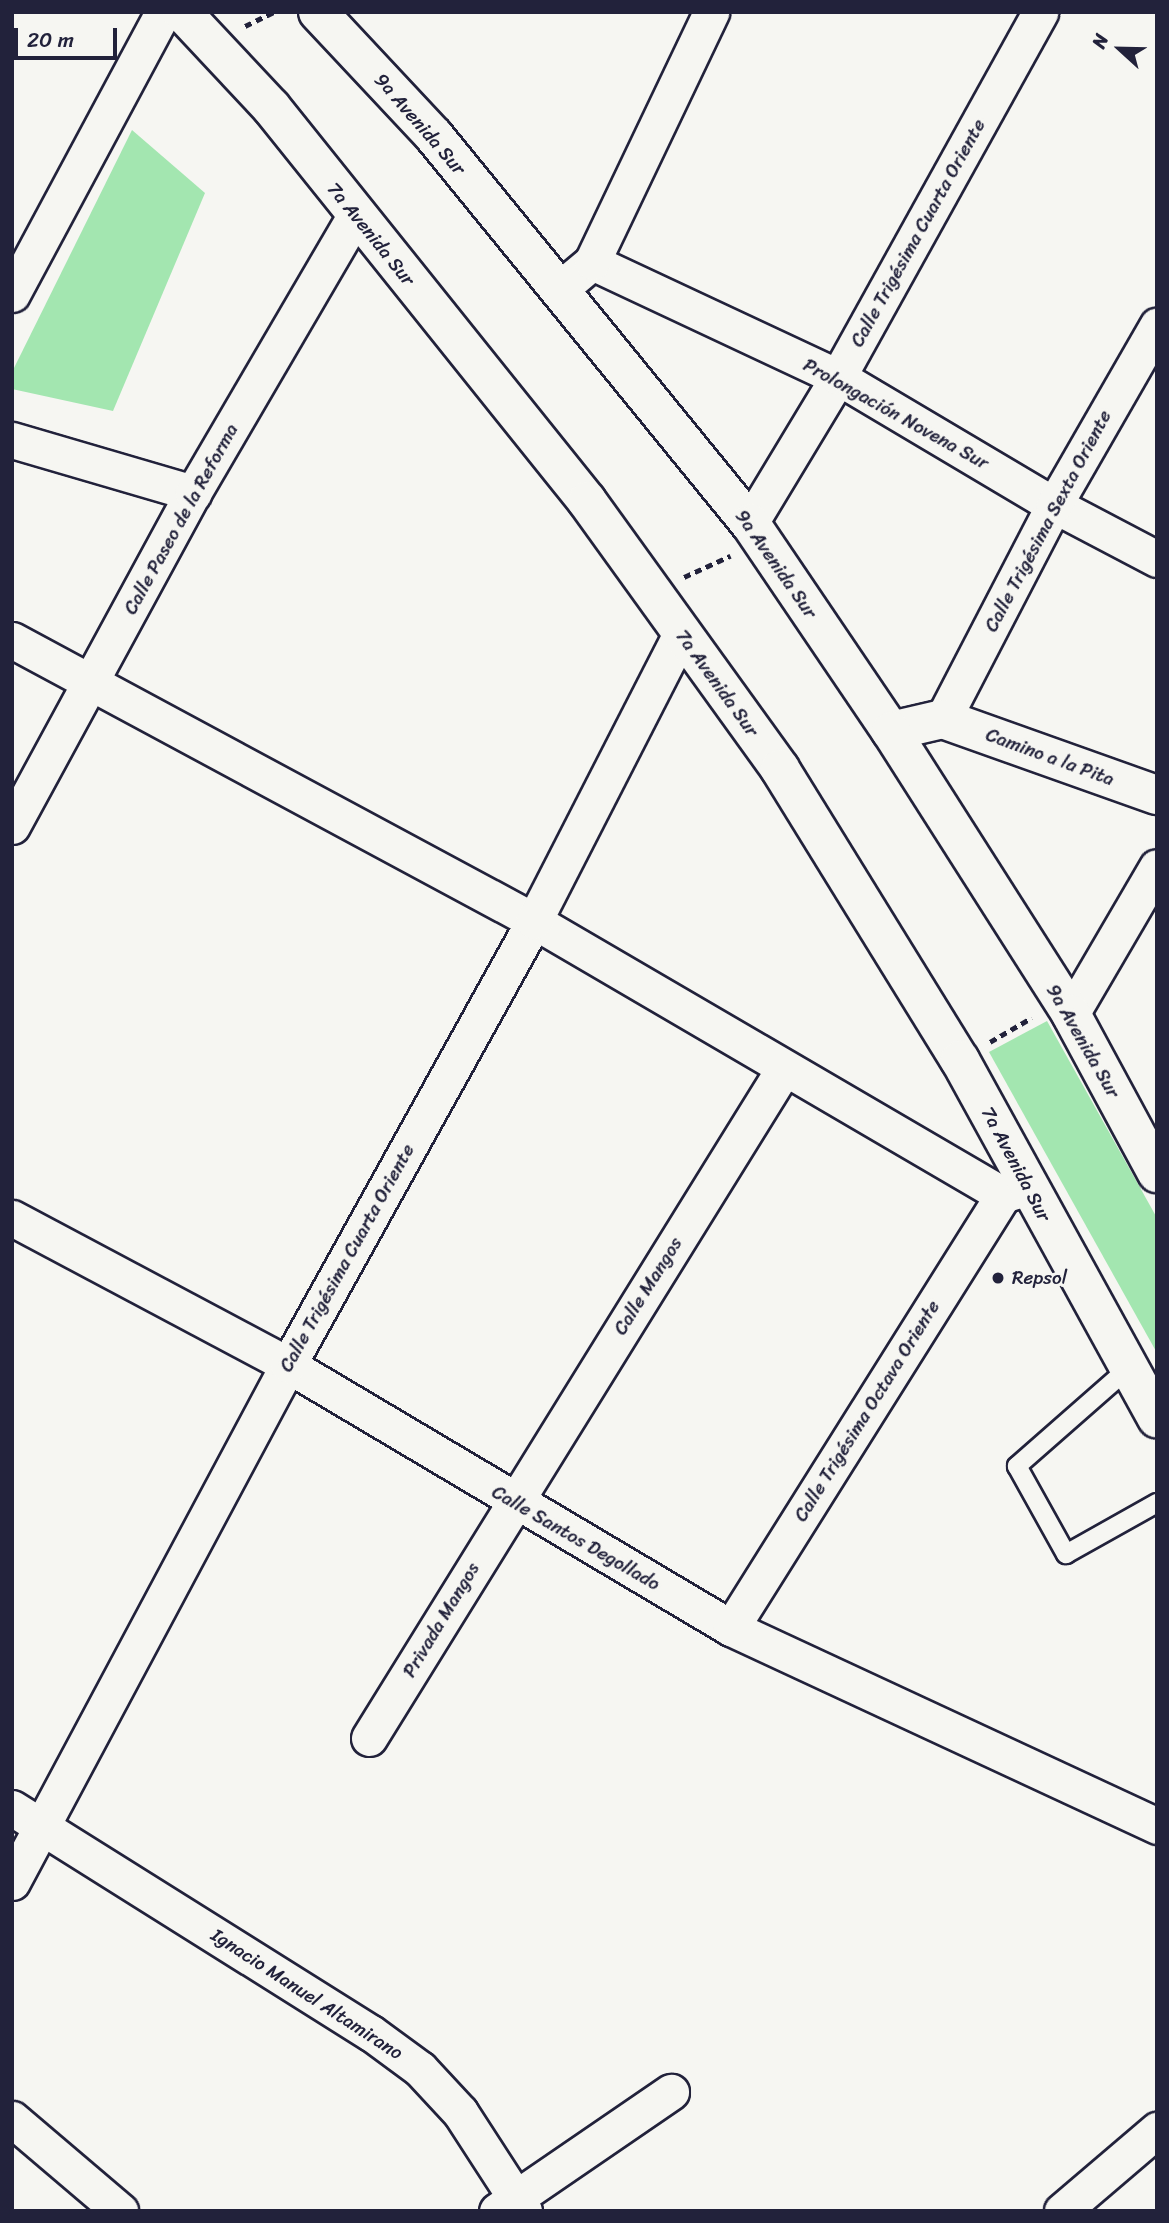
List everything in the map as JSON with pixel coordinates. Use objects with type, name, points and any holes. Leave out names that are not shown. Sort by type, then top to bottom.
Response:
[{"type":"main road","name":"7a Avenida Sur","points":[[181,12],[271,107],[355,216],[587,501],[780,769],[960,1059],[1015,1191],[1131,1366],[1157,1419]]},
{"type":"main road","name":"9a Avenida Sur","points":[[318,12],[434,136],[756,532],[891,731],[1066,1007],[1157,1173]]},
{"type":"main road","points":[[891,731],[943,719]]},
{"type":"main road","name":"Camino a la Pita","points":[[943,719],[1157,796]]},
{"type":"street","points":[[12,294],[163,12]]},
{"type":"street","points":[[558,290],[592,262],[711,12]]},
{"type":"street","name":"Calle Trigésima Cuarta Oriente","points":[[756,532],[838,377],[1040,12]]},
{"type":"street","name":"Calle Paseo de la Reforma","points":[[12,826],[193,493],[355,216]]},
{"type":"street","name":"Prolongación Novena Sur","points":[[592,262],[838,377],[1054,505],[1157,559]]},
{"type":"street","name":"Calle Trigésima Sexta Oriente","points":[[943,719],[1054,505],[1157,326]]},
{"type":"street","points":[[12,440],[193,493]]},
{"type":"street","name":"Calle Trigésima Cuarta Oriente","points":[[12,1882],[44,1827],[288,1364],[534,921],[681,634]]},
{"type":"street","points":[[12,640],[90,686],[534,921],[783,1070],[1015,1191]]},
{"type":"street","points":[[1066,1007],[1157,867]]},
{"type":"street","name":"Calle Mangos","points":[[513,1501],[783,1070]]},
{"type":"street","name":"Calle Trigésima Octava Oriente","points":[[731,1628],[1015,1191]]},
{"type":"street","name":"Calle Santos Degollado","points":[[12,1218],[288,1364],[513,1501],[731,1628],[1157,1826]]},
{"type":"street","name":"Privada Mangos","points":[[369,1738],[513,1501]]},
{"type":"street","name":"Ignacio Manuel Altamirano","points":[[12,1808],[371,2033],[420,2069],[460,2112],[513,2207]]},
{"type":"street","points":[[513,2207],[671,2092]]},
{"type":"street","points":[[12,2119],[120,2211]]},
{"type":"street","points":[[1062,2211],[1157,2130]]},
{"type":"lane","points":[[1131,1366],[1017,1466],[1066,1554],[1157,1503]]},
{"type":"path","points":[[652,592],[756,532]]},
{"type":"path","points":[[960,1059],[1066,1007]]},
{"type":"green space","points":[[132,130],[205,193],[113,411],[12,389],[12,372]]},
{"type":"green space","points":[[1047,1021],[1157,1218],[1157,1353],[989,1052]]},
{"type":"place","name":"Repsol","points":[[998,1278]]}]
